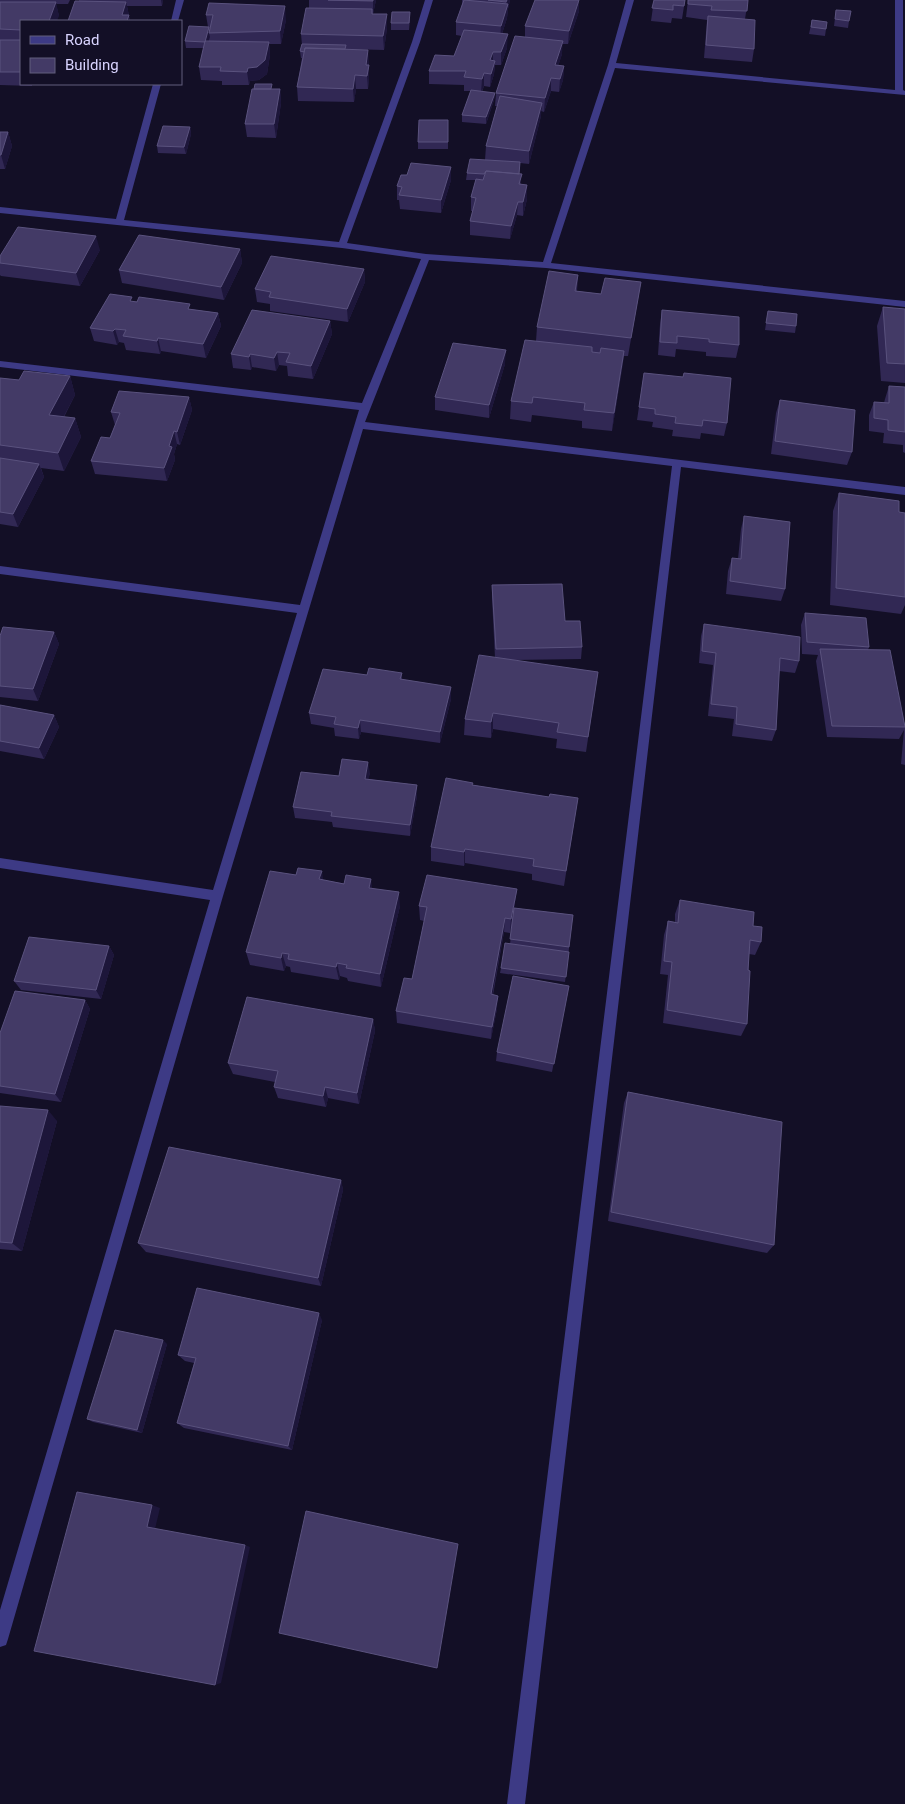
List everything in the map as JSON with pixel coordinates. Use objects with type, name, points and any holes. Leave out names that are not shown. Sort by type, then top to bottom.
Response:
[{"type":"street","points":[[174,20],[180,0]]},
{"type":"street","points":[[342,244],[416,42],[429,0]]},
{"type":"street","points":[[546,266],[612,65],[630,0]]},
{"type":"street","points":[[612,65],[902,92],[899,0]]},
{"type":"street","points":[[118,222],[156,85]]},
{"type":"street","points":[[0,210],[342,244],[426,257],[546,266],[905,304]]},
{"type":"street","points":[[0,1639],[217,896],[365,408],[426,257]]},
{"type":"street","points":[[0,364],[365,408]]},
{"type":"street","points":[[360,425],[905,491]]},
{"type":"street","points":[[516,1804],[677,462]]},
{"type":"street","points":[[0,570],[304,610]]},
{"type":"street","points":[[0,864],[217,896]]},
{"type":"building","points":[[328,0],[373,0],[373,1]]},
{"type":"building","points":[[464,0],[508,4],[501,26],[456,22]]},
{"type":"building","points":[[488,0],[507,0],[506,2]]},
{"type":"building","points":[[535,0],[579,0],[569,31],[525,26]]},
{"type":"building","points":[[654,0],[685,0],[684,6],[673,5],[673,10],[652,8]]},
{"type":"building","points":[[688,0],[748,0],[747,11],[711,10],[712,6],[688,4]]},
{"type":"building","points":[[75,1],[126,2],[122,15],[129,15],[127,20],[68,20]]},
{"type":"building","points":[[0,2],[56,2],[49,20],[20,20],[20,30],[0,29]]},
{"type":"building","points":[[209,3],[285,6],[280,31],[209,33],[213,15],[206,15]]},
{"type":"building","points":[[306,8],[372,9],[372,14],[387,14],[383,36],[301,34]]},
{"type":"building","points":[[836,10],[851,11],[849,21],[835,19]]},
{"type":"building","points":[[392,12],[410,12],[409,23],[391,23]]},
{"type":"building","points":[[708,16],[755,20],[754,49],[706,45]]},
{"type":"building","points":[[812,20],[827,22],[826,29],[811,27]]},
{"type":"building","points":[[189,26],[209,27],[205,42],[185,41]]},
{"type":"building","points":[[464,30],[508,34],[501,52],[493,52],[490,60],[495,61],[491,74],[484,73],[482,79],[464,77],[466,71],[429,71],[435,55],[454,56]]},
{"type":"building","points":[[515,36],[563,41],[555,65],[564,66],[560,79],[551,78],[545,98],[496,93]]},
{"type":"building","points":[[0,40],[20,40],[20,72],[0,72]]},
{"type":"building","points":[[205,41],[269,42],[265,60],[257,67],[248,68],[247,72],[220,71],[221,67],[199,67]]},
{"type":"building","points":[[302,44],[346,45],[345,49],[305,48],[304,52],[300,51]]},
{"type":"building","points":[[305,48],[368,50],[366,65],[369,65],[367,76],[355,75],[353,89],[297,87]]},
{"type":"building","points":[[255,84],[272,84],[271,89],[254,89]]},
{"type":"building","points":[[252,89],[280,89],[274,124],[245,124]]},
{"type":"building","points":[[471,90],[495,93],[486,117],[462,115]]},
{"type":"building","points":[[500,96],[542,103],[529,151],[486,146]]},
{"type":"building","points":[[419,120],[448,120],[448,142],[418,142]]},
{"type":"building","points":[[163,126],[190,127],[184,147],[157,146]]},
{"type":"building","points":[[0,132],[8,132],[1,155],[0,155]]},
{"type":"building","points":[[470,159],[520,162],[519,174],[486,171],[484,174],[467,173]]},
{"type":"building","points":[[411,163],[451,167],[441,200],[399,195],[402,187],[397,186],[401,175],[407,175]]},
{"type":"building","points":[[486,171],[522,174],[519,184],[527,185],[523,202],[518,202],[511,226],[470,221],[476,198],[471,197],[476,179],[483,180]]},
{"type":"building","points":[[18,227],[96,236],[76,273],[0,263],[0,256]]},
{"type":"building","points":[[139,235],[240,249],[221,287],[119,270]]},
{"type":"building","points":[[271,256],[364,269],[347,309],[269,297],[271,292],[255,289]]},
{"type":"building","points":[[549,271],[578,275],[575,291],[601,294],[605,278],[641,282],[631,338],[537,327]]},
{"type":"building","points":[[110,294],[132,297],[130,301],[137,302],[139,297],[190,304],[188,309],[218,313],[203,344],[158,338],[157,341],[123,336],[126,330],[115,329],[113,331],[90,328]]},
{"type":"building","points":[[883,307],[905,309],[905,364],[887,363]]},
{"type":"building","points":[[252,310],[330,321],[311,366],[286,362],[290,353],[277,352],[274,358],[250,354],[249,357],[231,354]]},
{"type":"building","points":[[662,310],[739,317],[739,345],[709,342],[709,339],[677,336],[677,343],[660,342]]},
{"type":"building","points":[[768,311],[797,314],[796,326],[766,323]]},
{"type":"building","points":[[525,340],[592,347],[592,352],[600,353],[601,348],[624,351],[614,413],[584,410],[585,403],[533,397],[532,403],[511,401]]},
{"type":"building","points":[[453,343],[506,350],[489,405],[435,397]]},
{"type":"building","points":[[24,371],[70,376],[49,415],[75,418],[58,453],[0,445],[0,378],[19,380]]},
{"type":"building","points":[[644,373],[683,377],[684,373],[731,378],[727,423],[703,420],[702,426],[675,423],[676,417],[655,414],[655,409],[639,407]]},
{"type":"building","points":[[889,386],[905,387],[905,432],[888,430],[888,420],[874,418],[874,402],[889,403]]},
{"type":"building","points":[[119,391],[189,397],[177,432],[174,431],[169,446],[172,447],[164,468],[91,461],[101,437],[110,438],[120,413],[111,412]]},
{"type":"building","points":[[780,400],[855,410],[852,452],[775,441]]},
{"type":"building","points":[[0,458],[39,464],[13,514],[0,512]]},
{"type":"building","points":[[839,493],[899,501],[899,512],[905,513],[905,597],[836,588]]},
{"type":"building","points":[[744,516],[790,522],[785,589],[730,581],[732,558],[741,559]]},
{"type":"building","points":[[562,584],[565,621],[580,621],[582,647],[496,649],[492,585]]},
{"type":"building","points":[[805,613],[866,618],[869,647],[807,642]]},
{"type":"building","points":[[704,624],[800,637],[799,661],[780,658],[776,730],[736,724],[737,707],[711,704],[716,653],[702,651]]},
{"type":"building","points":[[3,627],[54,632],[33,689],[0,686],[0,636]]},
{"type":"building","points":[[820,649],[890,650],[905,727],[832,726]]},
{"type":"building","points":[[479,655],[598,672],[588,737],[557,732],[559,723],[493,713],[491,722],[465,719]]},
{"type":"building","points":[[369,668],[402,673],[400,679],[451,687],[440,732],[360,720],[358,728],[334,724],[336,717],[309,713],[323,669],[367,675]]},
{"type":"building","points":[[0,705],[54,715],[39,748],[0,741]]},
{"type":"building","points":[[342,759],[368,762],[365,779],[417,785],[410,825],[331,816],[332,812],[293,807],[301,772],[339,776]]},
{"type":"building","points":[[446,778],[473,783],[472,785],[549,797],[550,794],[578,798],[566,871],[533,866],[534,859],[465,849],[464,852],[431,847]]},
{"type":"building","points":[[298,868],[322,871],[319,879],[344,884],[346,875],[371,879],[369,888],[399,892],[380,974],[346,968],[347,965],[337,963],[336,967],[288,959],[289,954],[282,953],[281,958],[246,952],[270,871],[296,875]]},
{"type":"building","points":[[427,875],[517,889],[511,919],[505,918],[491,994],[498,996],[492,1027],[396,1011],[404,978],[412,979],[427,907],[419,906]]},
{"type":"building","points":[[680,900],[754,912],[753,926],[762,927],[761,942],[750,940],[747,1024],[667,1010],[672,962],[664,961],[668,921],[678,923]]},
{"type":"building","points":[[514,908],[573,915],[569,947],[510,939]]},
{"type":"building","points":[[29,937],[109,946],[96,990],[14,981]]},
{"type":"building","points":[[505,943],[569,952],[566,977],[501,968]]},
{"type":"building","points":[[513,976],[569,986],[554,1064],[497,1052]]},
{"type":"building","points":[[15,991],[85,1000],[55,1094],[0,1086],[0,1033]]},
{"type":"building","points":[[247,997],[373,1019],[357,1093],[325,1087],[323,1096],[274,1087],[278,1071],[228,1063]]},
{"type":"building","points":[[628,1092],[782,1122],[774,1245],[611,1212]]},
{"type":"building","points":[[0,1106],[48,1110],[12,1243],[0,1242]]},
{"type":"building","points":[[169,1147],[341,1180],[318,1278],[138,1243]]},
{"type":"building","points":[[197,1288],[319,1313],[288,1446],[177,1423],[196,1358],[178,1355]]},
{"type":"building","points":[[115,1330],[163,1340],[137,1430],[87,1419]]},
{"type":"building","points":[[77,1492],[152,1505],[147,1527],[245,1545],[215,1685],[34,1651]]},
{"type":"building","points":[[306,1511],[458,1544],[437,1668],[279,1633]]}]
